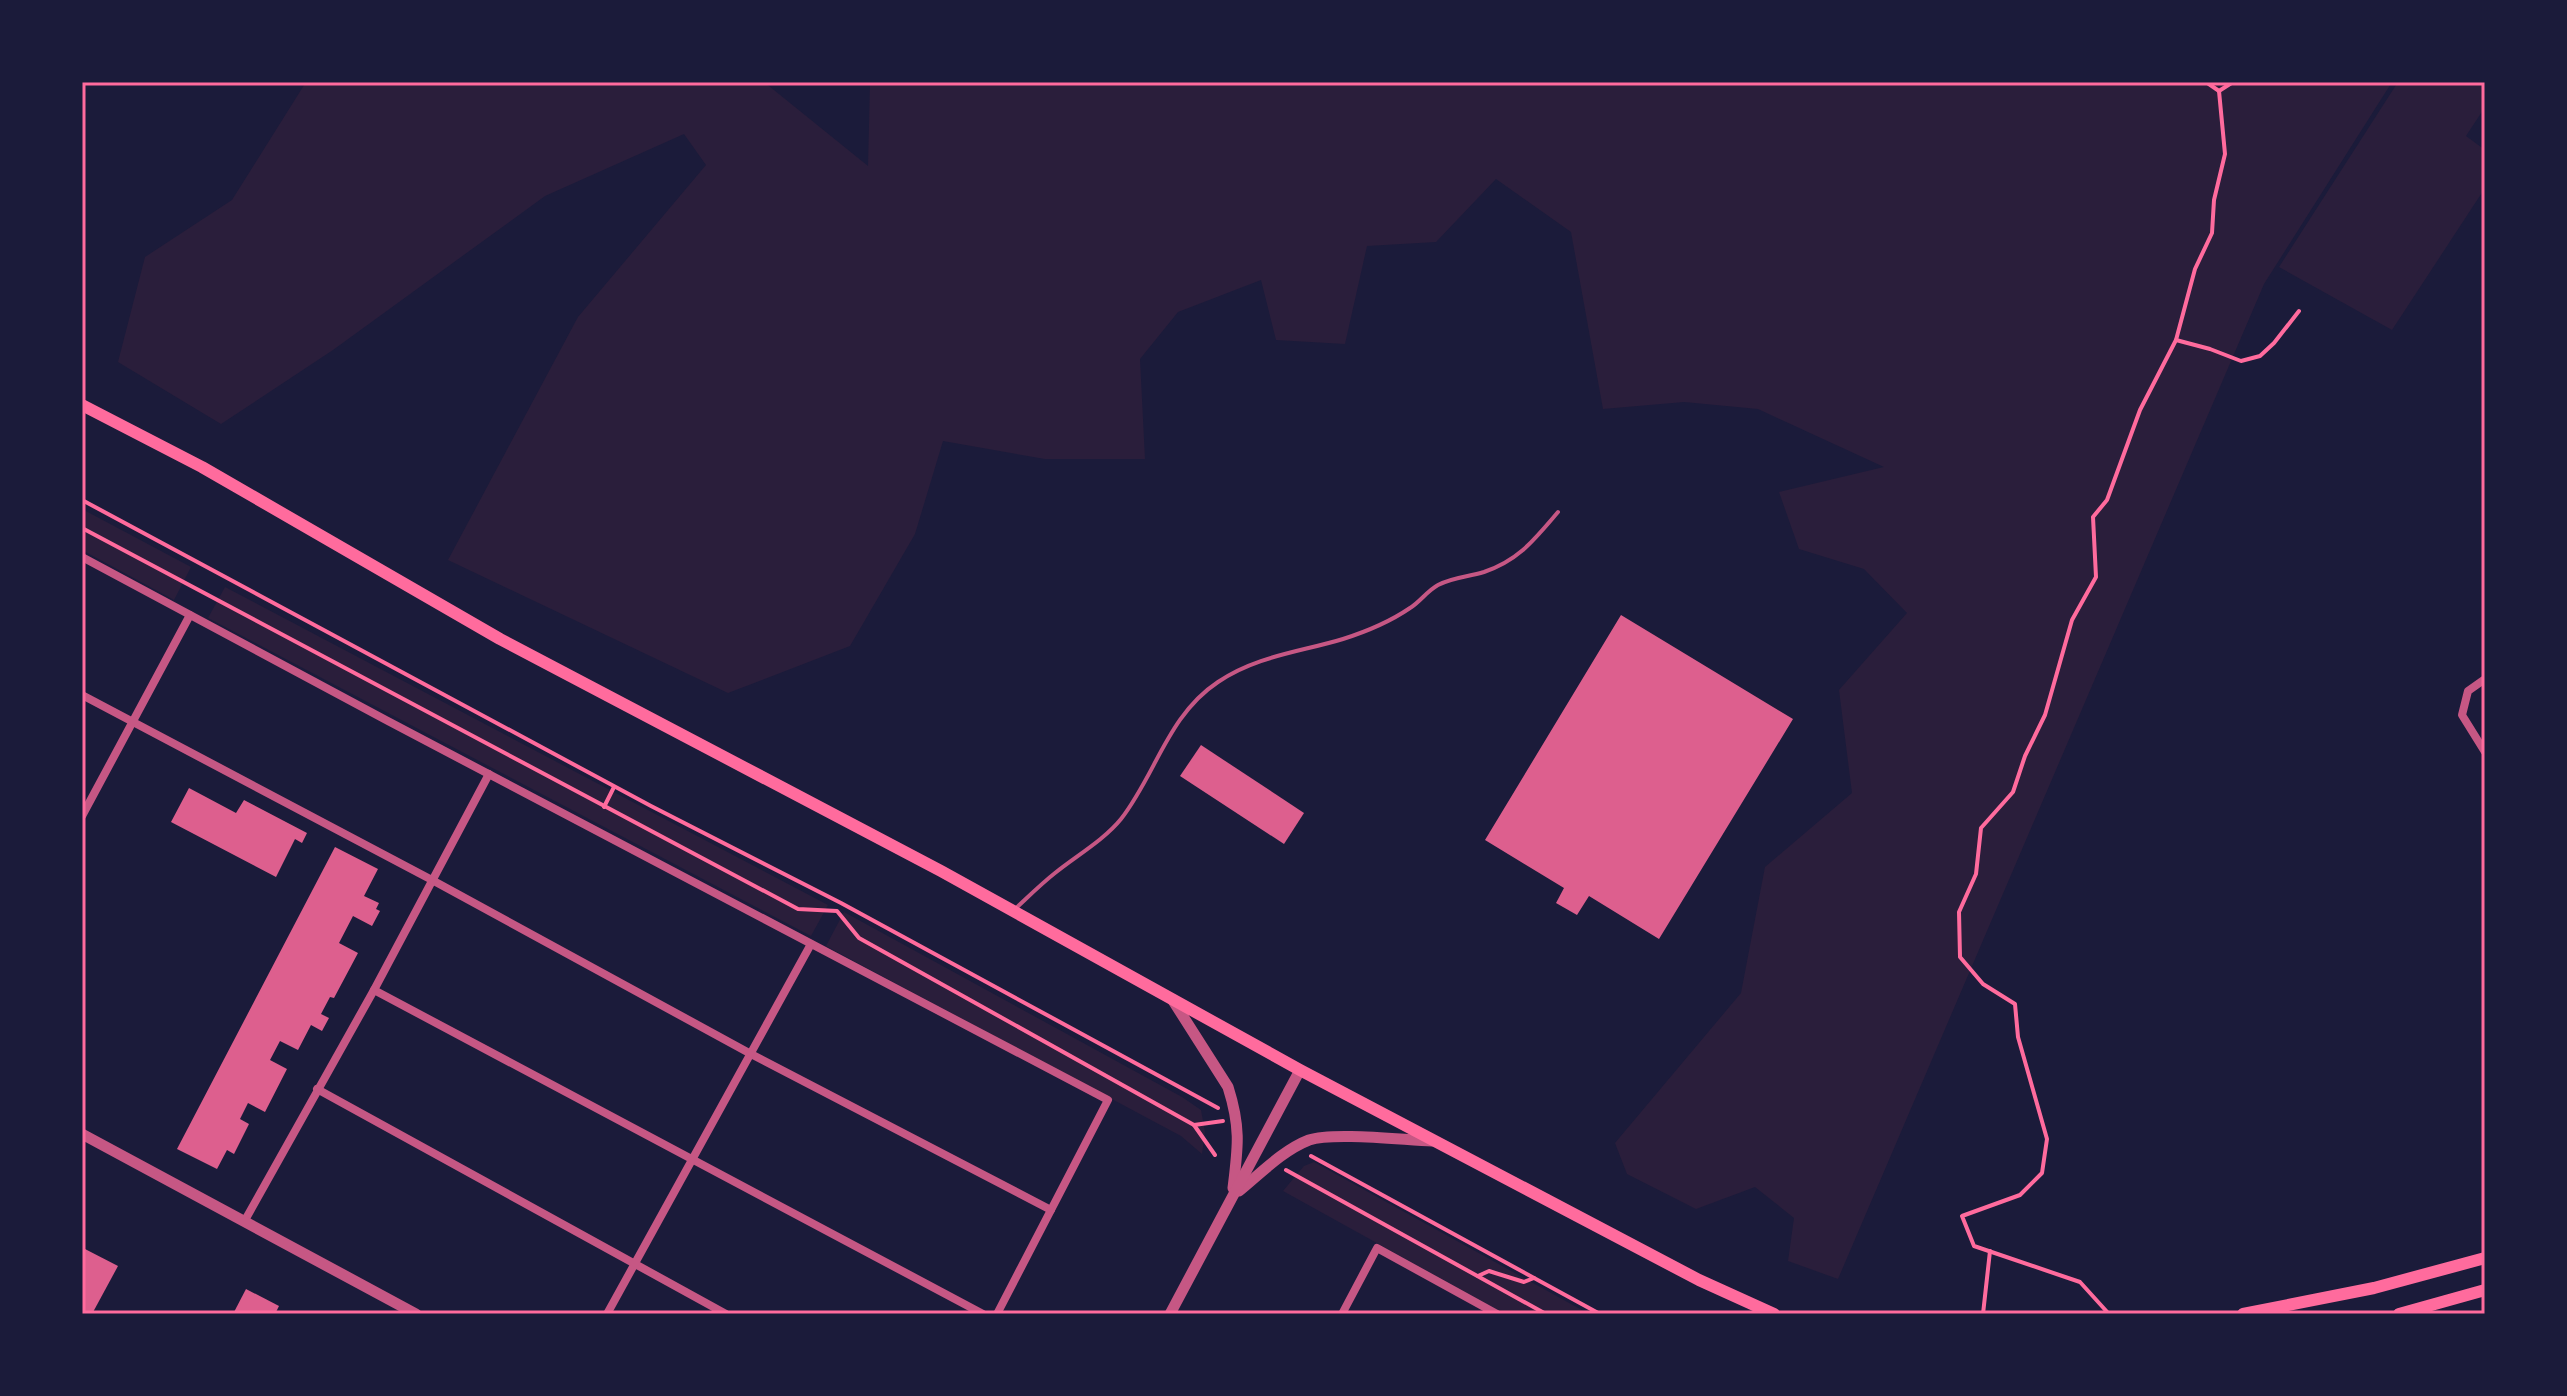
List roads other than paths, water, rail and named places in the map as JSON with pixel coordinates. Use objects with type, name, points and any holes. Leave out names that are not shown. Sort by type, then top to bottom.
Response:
[{"type":"main road","points":[[82,405],[202,467],[500,639],[1013,911],[1300,1070],[1699,1280],[1774,1314]]},
{"type":"main road","points":[[2243,1314],[2374,1288],[2485,1258]]},
{"type":"main road","points":[[2399,1314],[2485,1290]]},
{"type":"street","points":[[82,557],[1108,1100],[997,1314]]},
{"type":"street","points":[[82,816],[190,615]]},
{"type":"street","points":[[2485,679],[2468,691],[2462,715],[2485,752]]},
{"type":"street","points":[[82,695],[432,880],[751,1054],[1051,1210]]},
{"type":"street","points":[[244,1222],[374,990],[489,774]]},
{"type":"street","points":[[607,1314],[811,944]]},
{"type":"street","points":[[374,990],[983,1314]]},
{"type":"street","points":[[1172,999],[1228,1087],[1239,1138],[1232,1197]]},
{"type":"street","points":[[1170,1314],[1300,1070]]},
{"type":"street","points":[[317,1089],[726,1314]]},
{"type":"street","points":[[82,1134],[416,1314]]},
{"type":"street","points":[[1232,1197],[1277,1160],[1308,1140],[1339,1137],[1434,1141]]},
{"type":"street","points":[[1342,1314],[1377,1248],[1497,1314]]},
{"type":"lane","points":[[1013,911],[1052,875],[1118,823],[1137,797],[1165,740],[1184,712],[1215,683],[1244,666],[1358,633],[1409,609],[1437,586],[1511,562],[1558,512]]}]
